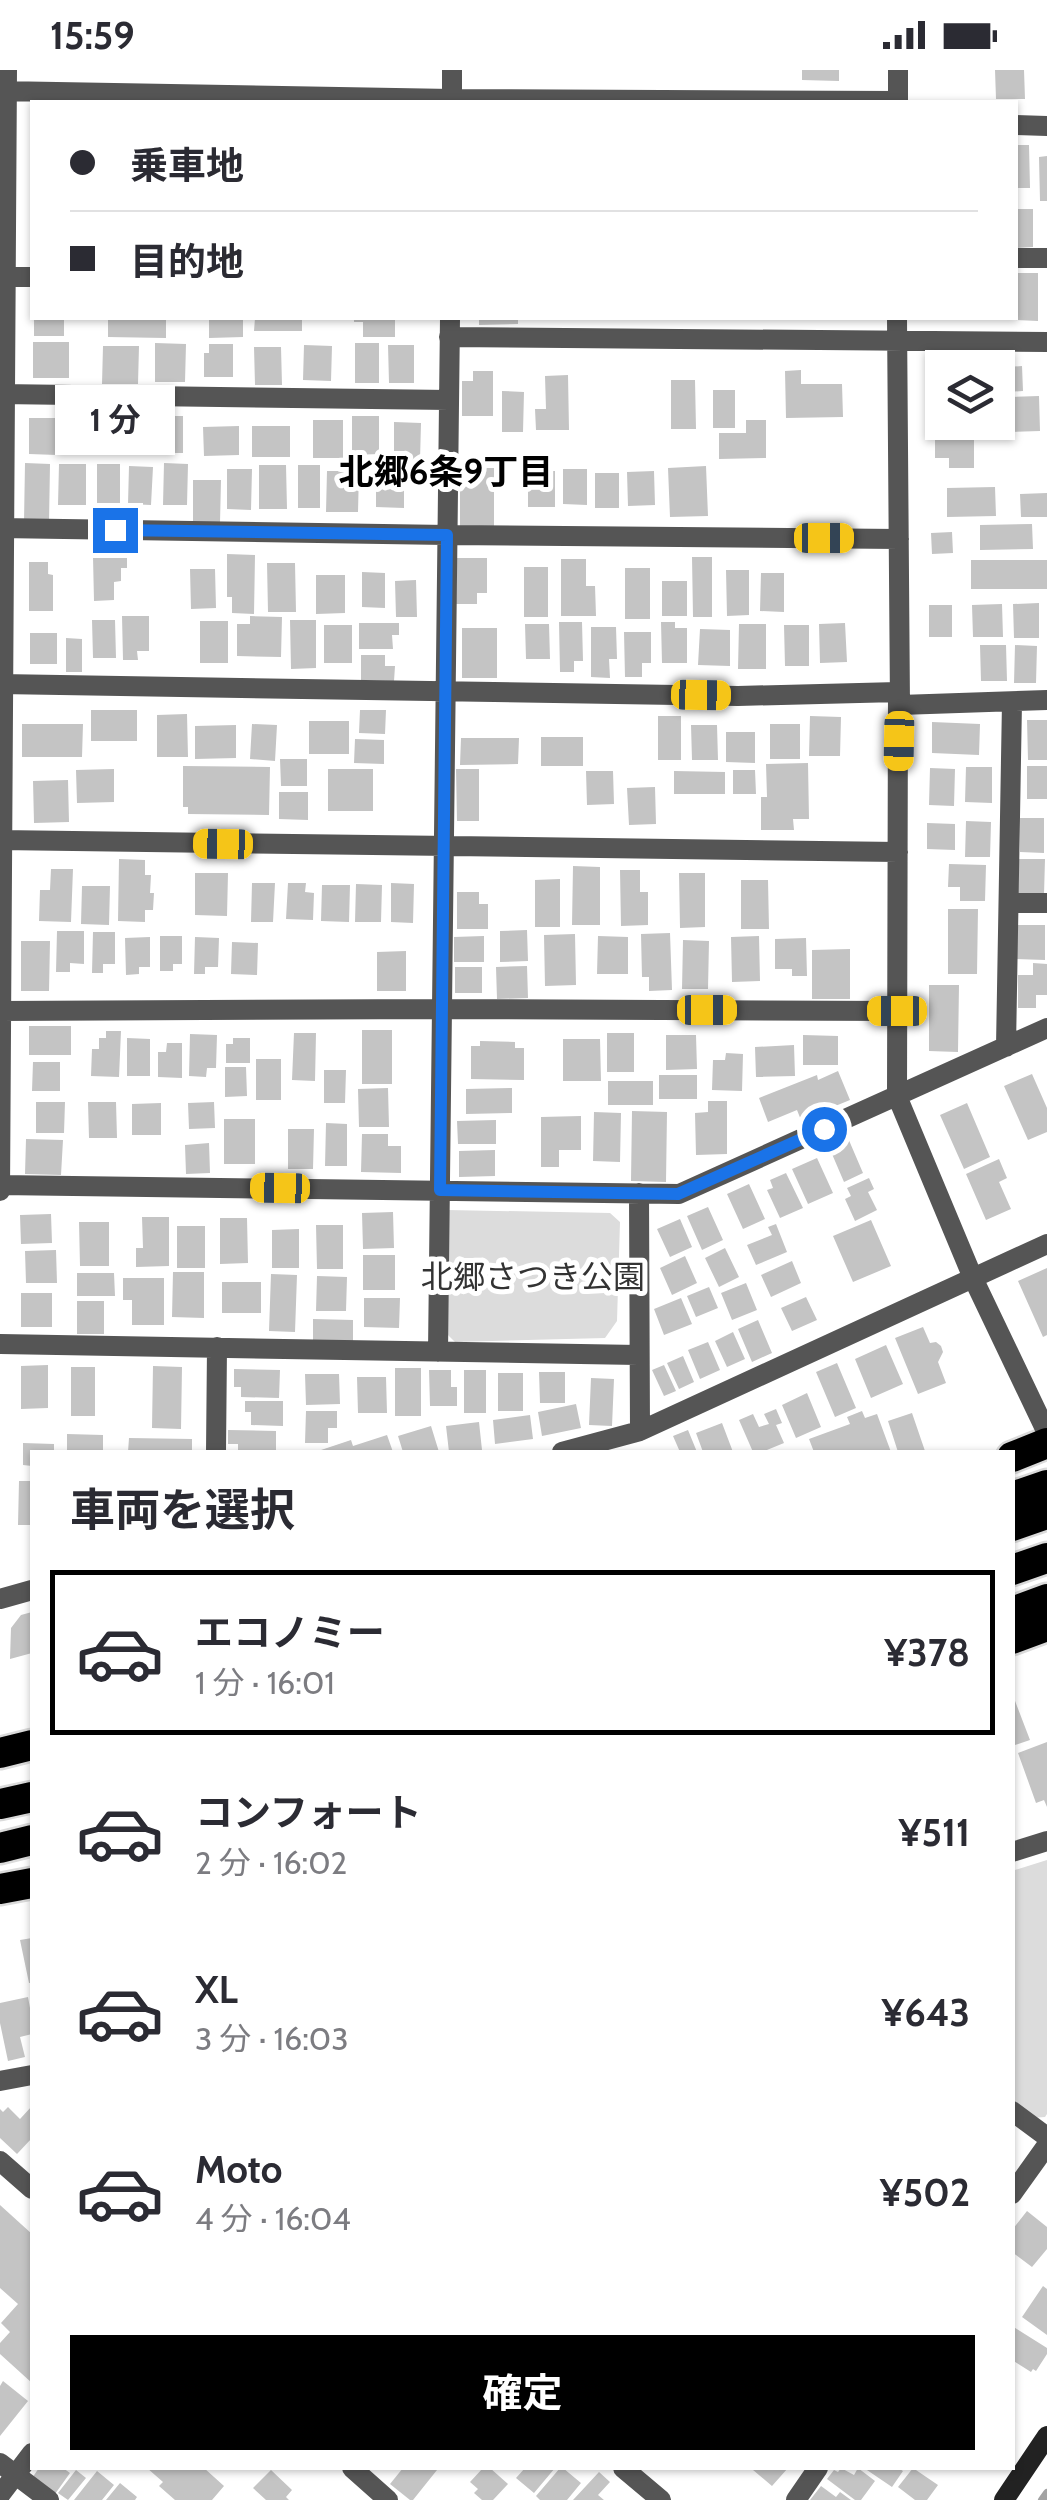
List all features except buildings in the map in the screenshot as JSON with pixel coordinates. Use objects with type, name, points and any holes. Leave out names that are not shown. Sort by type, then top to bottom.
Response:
[{"type":"highway","points":[[1015,1456],[1047,1443]]},
{"type":"highway","points":[[1015,1495],[1047,1486]]},
{"type":"highway","points":[[1015,1525],[1047,1514]]},
{"type":"highway","points":[[1015,1569],[1047,1558]]},
{"type":"highway","points":[[1015,1611],[1047,1599]]},
{"type":"highway","points":[[1015,1638],[1047,1626]]},
{"type":"highway","points":[[0,1753],[30,1746]]},
{"type":"highway","points":[[0,1804],[30,1797]]},
{"type":"highway","points":[[0,1848],[30,1840]]},
{"type":"highway","points":[[0,1889],[30,1883]]},
{"type":"street","points":[[452,70],[452,100]]},
{"type":"street","points":[[898,70],[898,100]]},
{"type":"street","points":[[426,100],[5,84],[0,1188],[678,1194],[1047,1028]]},
{"type":"street","points":[[1018,125],[1047,126]]},
{"type":"street","points":[[1018,258],[1047,258]]},
{"type":"street","points":[[3,277],[30,277]]},
{"type":"street","points":[[897,320],[897,1096],[973,1278],[1047,1433]]},
{"type":"street","points":[[438,1352],[450,327],[1047,342]]},
{"type":"street","points":[[3,394],[449,400]]},
{"type":"street","points":[[2,528],[899,539]]},
{"type":"street","points":[[2,684],[738,696],[898,692],[900,704]]},
{"type":"street","points":[[900,704],[1047,700]]},
{"type":"street","points":[[1006,1047],[1012,702]]},
{"type":"street","points":[[1,840],[898,852]]},
{"type":"street","points":[[1009,902],[1047,902]]},
{"type":"street","points":[[1,1011],[897,1011]]},
{"type":"street","points":[[639,1193],[640,1431]]},
{"type":"street","points":[[569,1450],[640,1431],[1047,1244]]},
{"type":"street","points":[[0,1344],[638,1355]]},
{"type":"street","points":[[216,1450],[217,1347]]},
{"type":"street","points":[[0,1599],[30,1591]]},
{"type":"street","points":[[1015,1851],[1047,1841]]},
{"type":"street","points":[[0,2082],[30,2075]]},
{"type":"street","points":[[1015,2112],[1047,2137]]},
{"type":"street","points":[[1015,2190],[1047,2145]]},
{"type":"street","points":[[0,2161],[30,2187]]},
{"type":"street","points":[[1004,2500],[1047,2436]]},
{"type":"street","points":[[0,2495],[8,2469],[30,2454]]},
{"type":"street","points":[[8,2469],[49,2500]]},
{"type":"street","points":[[354,2470],[388,2500]]},
{"type":"street","points":[[626,2470],[661,2500]]},
{"type":"street","points":[[796,2500],[817,2470]]},
{"type":"green space","name":"北郷さつき公園","points":[[447,1210],[610,1213],[620,1222],[617,1321],[605,1338],[455,1342],[446,1333]]},
{"type":"green space","points":[[1047,1860],[1045,2117],[1031,2118],[1015,2105],[1015,1870]]},
{"type":"waterway","points":[[1042,2500],[1047,2493]]},
{"type":"district","name":"北郷6条9丁目","points":[[446,471]]},
{"type":"route","points":[[115,530],[447,535],[440,1190],[678,1194],[824,1129]]}]
